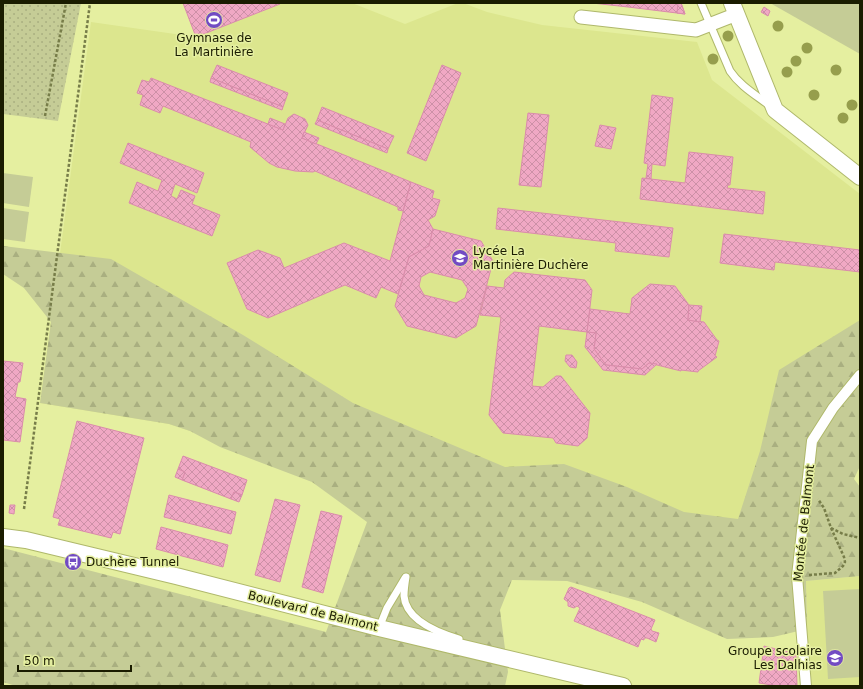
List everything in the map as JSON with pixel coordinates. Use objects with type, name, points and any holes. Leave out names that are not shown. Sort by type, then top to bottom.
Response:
[{"type":"street","points":[[581,17],[696,30],[710,25],[734,8],[775,110],[860,177]]},
{"type":"street","name":"Montée de Balmont","points":[[806,686],[797,576],[812,441],[833,408],[860,375]]},
{"type":"street","name":"Boulevard de Balmont","points":[[3,537],[26,540],[176,576],[379,628],[623,686]]},
{"type":"lane","points":[[701,3],[730,71],[736,79],[775,110]]},
{"type":"lane","points":[[379,628],[387,608],[406,576],[404,597],[410,610],[423,624],[444,635],[527,663]]},
{"type":"path","points":[[46,116],[66,3]]},
{"type":"path","points":[[24,509],[90,3]]},
{"type":"path","points":[[797,576],[835,573],[844,566],[844,557],[824,508],[820,501],[806,488]]},
{"type":"path","points":[[831,528],[843,534],[860,538]]},
{"type":"shaded area","name":"Lycée La Martinière Duchère","points":[[282,3],[352,3],[405,24],[458,3],[463,3],[487,12],[542,25],[697,42],[712,80],[860,194],[860,352],[787,547],[190,431],[169,424],[40,403],[91,22],[196,37]]},
{"type":"shaded area","name":"Groupe scolaire Les Dalhias","points":[[860,576],[860,686],[812,686],[807,629],[806,581]]},
{"type":"green space","points":[[3,3],[81,3],[58,121],[3,114]]},
{"type":"green space","points":[[770,3],[860,3],[860,54]]},
{"type":"green space","points":[[3,173],[33,177],[29,207],[3,203]]},
{"type":"green space","points":[[3,208],[29,212],[25,242],[3,239]]},
{"type":"green space","points":[[3,246],[111,259],[243,335],[353,403],[505,467],[564,464],[627,487],[684,512],[738,519],[760,451],[779,370],[860,320],[860,466],[854,479],[860,487],[860,576],[806,581],[807,629],[773,637],[727,639],[642,602],[567,581],[512,580],[500,610],[508,672],[505,686],[16,686],[3,682],[3,548],[326,632],[367,522],[312,482],[220,447],[190,431],[169,424],[40,403],[51,322],[24,288],[3,274]]},
{"type":"green space","points":[[860,589],[860,677],[828,679],[823,591]]},
{"type":"building","name":"Gymnase de La Martinière","points":[[183,3],[280,3],[280,4],[196,37]]},
{"type":"building","points":[[592,3],[628,3],[628,7]]},
{"type":"building","points":[[628,3],[681,3],[685,14],[628,7]]},
{"type":"building","points":[[678,3],[681,3],[685,14],[677,13]]},
{"type":"building","points":[[764,7],[770,11],[768,16],[761,12]]},
{"type":"building","points":[[217,65],[288,93],[283,107],[211,78]]},
{"type":"building","points":[[442,65],[461,73],[426,161],[407,153]]},
{"type":"building","points":[[151,78],[283,130],[288,118],[294,114],[305,119],[308,125],[302,138],[411,182],[403,211],[398,210],[398,207],[315,171],[295,171],[277,167],[269,163],[250,147],[251,142],[163,106],[160,113],[140,105],[143,95],[137,93],[142,80],[149,82]]},
{"type":"building","points":[[211,78],[283,107],[282,110],[210,82]]},
{"type":"building","points":[[652,95],[673,98],[665,166],[652,164],[651,179],[646,178],[648,164],[644,163]]},
{"type":"building","points":[[322,107],[394,136],[388,149],[317,120]]},
{"type":"building","points":[[528,113],[549,115],[541,187],[519,185]]},
{"type":"building","points":[[270,118],[285,124],[283,130],[268,124]]},
{"type":"building","points":[[317,120],[388,149],[387,153],[315,124]]},
{"type":"building","points":[[600,125],[616,128],[611,149],[595,146]]},
{"type":"building","points":[[304,132],[319,138],[316,144],[302,138]]},
{"type":"building","points":[[128,143],[204,173],[197,193],[175,184],[171,196],[177,199],[181,190],[195,196],[192,204],[220,215],[212,236],[129,203],[137,182],[158,191],[162,180],[120,163]]},
{"type":"building","points":[[689,152],[733,157],[730,185],[728,185],[727,188],[765,192],[763,214],[640,199],[642,178],[685,183]]},
{"type":"building","points":[[411,182],[434,191],[432,198],[440,200],[435,216],[428,220],[433,229],[429,246],[409,257],[398,294],[381,287],[376,298],[345,285],[268,318],[247,309],[227,263],[258,250],[280,258],[284,268],[344,243],[390,261]]},
{"type":"building","points":[[498,208],[673,228],[669,257],[615,251],[616,243],[496,229]]},
{"type":"building","points":[[433,229],[481,241],[493,261],[476,326],[456,338],[407,326],[395,306],[409,257],[429,246]],"holes":[[[430,272],[462,280],[468,289],[465,298],[456,303],[424,295],[419,286],[421,277]]]},
{"type":"building","points":[[724,234],[860,250],[860,272],[775,262],[774,270],[720,263]]},
{"type":"building","points":[[514,272],[585,280],[592,290],[587,332],[539,326],[532,386],[543,387],[556,376],[561,376],[590,413],[587,438],[578,446],[556,443],[553,438],[503,433],[489,415],[501,317],[480,315],[487,286],[504,288],[505,280]]},
{"type":"building","points":[[650,284],[675,286],[689,305],[688,320],[704,322],[719,341],[715,356],[717,357],[698,372],[681,371],[649,363],[642,369],[606,365],[594,349],[596,333],[587,332],[590,309],[630,314],[632,298]]},
{"type":"building","points":[[689,305],[702,306],[700,322],[688,320]]},
{"type":"building","points":[[587,332],[596,333],[594,349],[606,365],[642,369],[649,363],[657,364],[645,375],[603,370],[585,347]]},
{"type":"building","points":[[566,355],[572,355],[577,362],[576,368],[570,367],[565,361]]},
{"type":"building","points":[[3,361],[23,363],[20,382],[18,382],[15,397],[26,399],[20,442],[3,440]]},
{"type":"building","points":[[77,421],[144,438],[120,534],[113,532],[111,538],[58,525],[60,519],[53,517]]},
{"type":"building","points":[[183,456],[247,480],[242,495],[234,492],[231,499],[182,480],[185,472],[178,469]]},
{"type":"building","points":[[178,469],[185,472],[182,480],[175,477]]},
{"type":"building","points":[[234,492],[242,495],[239,502],[231,499]]},
{"type":"building","points":[[169,495],[236,512],[231,534],[164,517]]},
{"type":"building","points":[[275,499],[300,505],[280,582],[255,575]]},
{"type":"building","points":[[10,505],[15,505],[14,514],[9,513]]},
{"type":"building","points":[[321,511],[342,516],[323,593],[302,587]]},
{"type":"building","points":[[161,527],[228,545],[223,567],[156,549]]},
{"type":"building","points":[[571,587],[655,620],[651,629],[652,631],[659,633],[656,642],[644,638],[644,640],[641,639],[638,647],[574,621],[580,608],[577,606],[574,608],[568,606],[568,602],[564,599],[569,588]]},
{"type":"building","points":[[764,646],[796,654],[797,686],[778,686],[759,683]]},
{"type":"place","name":"Gymnase de La Martinière","points":[[214,20]]},
{"type":"place","name":"Lycée La Martinière Duchère","points":[[460,258]]},
{"type":"place","name":"Duchère Tunnel","points":[[73,562]]},
{"type":"place","name":"Groupe scolaire Les Dalhias","points":[[835,658]]}]
